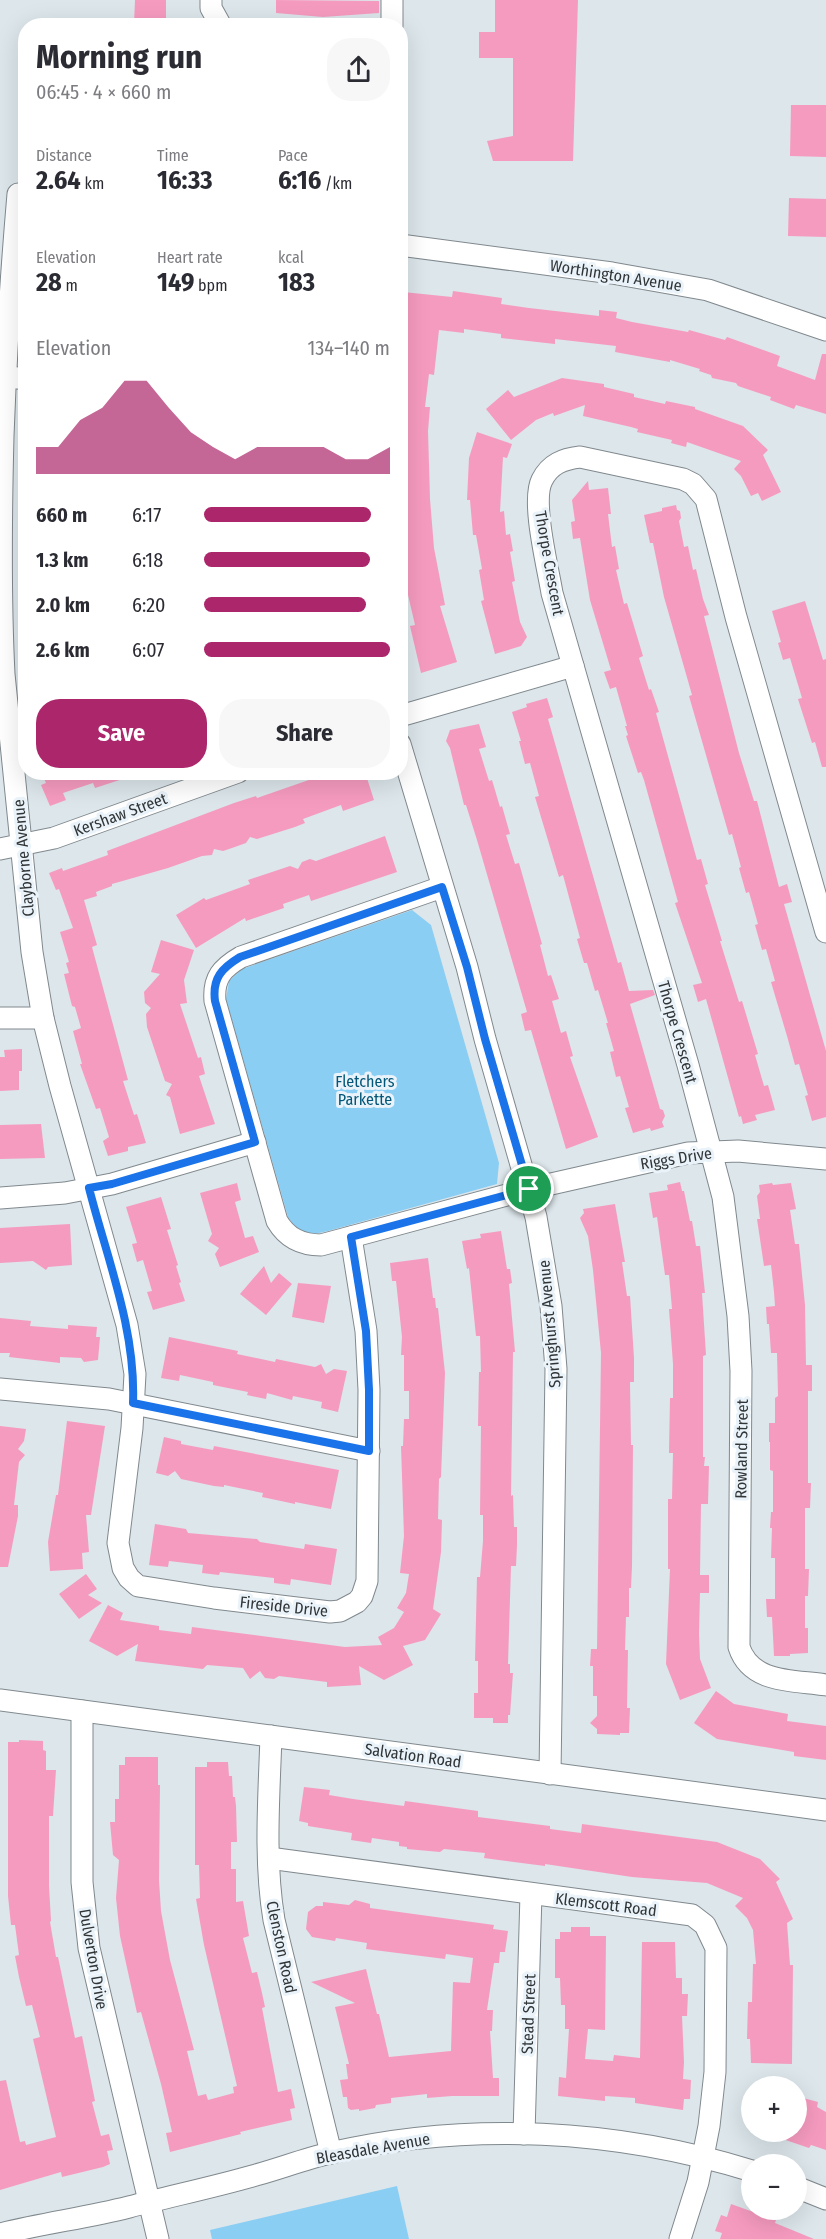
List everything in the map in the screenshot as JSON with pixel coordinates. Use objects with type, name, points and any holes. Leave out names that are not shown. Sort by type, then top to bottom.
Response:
[{"type":"street","points":[[211,0],[211,8],[217,18]]},
{"type":"street","points":[[392,0],[392,18]]},
{"type":"street","name":"Clayborne Avenue","points":[[14,193],[10,377],[1,498],[2,632],[32,952],[43,1018],[127,1325],[135,1374],[133,1403]]},
{"type":"street","name":"Worthington Avenue","points":[[408,246],[612,273],[708,290],[826,330]]},
{"type":"street","name":"Thorpe Crescent","points":[[712,1152],[552,593],[542,538],[538,493],[541,482],[555,464],[565,458],[580,457],[683,479],[693,484],[706,499],[735,617],[826,932]]},
{"type":"street","points":[[408,714],[573,666]]},
{"type":"street","points":[[408,771],[442,887]]},
{"type":"street","name":"Kershaw Street","points":[[0,849],[54,838],[198,780]]},
{"type":"street","name":"Riggs Drive","points":[[442,887],[240,957],[226,965],[216,978],[215,1001],[277,1221],[285,1233],[308,1245],[321,1245],[529,1189],[688,1153],[738,1151],[826,1159]]},
{"type":"street","name":"Springhurst Avenue","points":[[442,887],[467,967],[485,1039],[529,1189],[541,1240],[551,1306],[556,1369],[550,1774]]},
{"type":"street","points":[[0,1018],[43,1018]]},
{"type":"street","points":[[0,1198],[65,1193],[112,1184],[255,1142]]},
{"type":"street","name":"Rowland Street","points":[[712,1152],[723,1197],[738,1316],[741,1371],[740,1647],[748,1665],[762,1674],[826,1685]]},
{"type":"street","name":"Fireside Drive","points":[[133,1403],[118,1542],[119,1557],[129,1578],[138,1586],[148,1588],[330,1612],[349,1607],[362,1596],[367,1581],[369,1451],[366,1331],[351,1237]]},
{"type":"street","points":[[0,1389],[133,1403],[369,1451]]},
{"type":"street","name":"Salvation Road","points":[[0,1700],[826,1810]]},
{"type":"street","name":"Dulverton Drive","points":[[82,1711],[82,1882],[86,1924],[96,1981],[158,2239]]},
{"type":"street","name":"Clenston Road","points":[[271,1736],[269,1858],[274,1920],[331,2153]]},
{"type":"street","name":"Klemscott Road","points":[[269,1858],[692,1915],[705,1925],[716,1948],[713,2099],[697,2188],[680,2239]]},
{"type":"street","name":"Stead Street","points":[[524,2134],[531,1894]]},
{"type":"street","name":"Bleasdale Avenue","points":[[0,2234],[72,2220],[255,2176],[331,2153],[433,2137],[524,2134],[590,2138],[627,2142],[741,2168]]},
{"type":"street","points":[[807,2191],[826,2199]]},
{"type":"green space","name":"Fletchers Parkette","points":[[412,910],[431,925],[499,1163],[497,1184],[328,1231],[305,1233],[288,1217],[226,999],[229,981],[242,969]]},
{"type":"green space","points":[[397,2186],[409,2239],[212,2239],[210,2230]]},
{"type":"building","points":[[135,0],[166,0],[166,18],[134,18]]},
{"type":"building","points":[[276,0],[379,1],[379,13],[323,17],[276,13]]},
{"type":"building","points":[[495,0],[578,0],[573,161],[493,161],[487,141],[513,136],[513,58],[479,58],[479,32],[495,32]]},
{"type":"building","points":[[791,105],[826,105],[826,157],[790,156]]},
{"type":"building","points":[[789,198],[826,199],[826,237],[788,236]]},
{"type":"building","points":[[453,291],[502,298],[501,304],[529,308],[599,316],[599,310],[617,312],[616,318],[632,322],[688,332],[689,330],[725,340],[727,337],[780,356],[777,366],[815,380],[822,354],[826,354],[826,414],[796,405],[794,409],[770,400],[771,397],[738,386],[736,383],[712,378],[711,375],[699,371],[700,369],[670,360],[670,362],[615,352],[616,346],[555,339],[555,344],[501,338],[501,334],[464,329],[464,333],[439,330],[434,375],[429,374],[425,407],[430,407],[428,431],[434,548],[445,605],[440,606],[457,662],[421,673],[410,626],[415,625],[408,595],[408,293],[452,297]]},
{"type":"building","points":[[562,378],[604,384],[604,387],[634,394],[634,397],[665,404],[666,401],[695,407],[695,409],[743,426],[768,450],[763,455],[781,492],[762,501],[758,493],[751,496],[741,476],[734,469],[741,461],[687,442],[686,447],[671,443],[672,440],[637,432],[638,429],[583,416],[585,405],[536,420],[511,440],[486,409],[508,390],[514,397]]},
{"type":"building","points":[[477,432],[512,444],[507,458],[503,457],[500,512],[504,511],[506,535],[510,534],[513,551],[510,552],[515,581],[512,582],[520,622],[527,637],[521,646],[495,654],[481,601],[484,600],[479,570],[482,569],[476,535],[473,535],[470,500],[467,500],[469,458]]},
{"type":"building","points":[[588,481],[589,490],[608,488],[612,547],[615,546],[619,569],[616,570],[624,604],[627,603],[643,656],[639,658],[659,712],[656,713],[697,860],[701,859],[708,884],[705,885],[722,941],[720,941],[739,1002],[742,1001],[758,1054],[755,1055],[764,1086],[768,1085],[775,1110],[755,1115],[757,1120],[743,1124],[741,1116],[739,1117],[706,999],[698,1002],[693,985],[702,983],[675,903],[678,902],[644,780],[641,772],[638,773],[626,736],[628,735],[625,726],[627,726],[616,687],[610,689],[604,672],[611,670],[590,600],[580,538],[573,539],[571,522],[575,521],[572,500]]},
{"type":"building","points":[[676,505],[677,510],[680,511],[679,521],[684,547],[688,546],[693,570],[696,569],[709,615],[704,616],[739,753],[754,801],[757,801],[779,887],[787,884],[792,902],[784,904],[826,1051],[826,1117],[812,1121],[805,1096],[808,1095],[799,1064],[795,1065],[771,982],[775,981],[766,949],[762,950],[749,892],[746,893],[732,834],[729,835],[689,696],[692,695],[664,597],[653,543],[650,543],[644,515]]},
{"type":"building","points":[[805,601],[823,660],[826,659],[826,767],[822,767],[815,742],[812,743],[798,699],[802,698],[790,658],[783,660],[778,643],[781,642],[772,611]]},
{"type":"building","points":[[547,698],[553,717],[548,719],[618,963],[621,962],[629,991],[653,990],[655,995],[630,1004],[660,1109],[663,1110],[665,1116],[662,1122],[664,1127],[651,1131],[650,1128],[633,1133],[625,1108],[629,1107],[620,1076],[616,1077],[610,1052],[614,1051],[606,1023],[608,1023],[598,990],[595,991],[587,963],[584,963],[577,939],[580,938],[563,875],[559,877],[535,797],[539,796],[530,763],[525,764],[512,712],[527,707],[526,704]]},
{"type":"building","points":[[479,724],[486,747],[479,749],[489,781],[492,780],[500,807],[502,806],[510,834],[506,835],[515,864],[519,863],[542,944],[540,945],[548,976],[551,975],[559,999],[552,1001],[561,1033],[566,1031],[573,1056],[570,1057],[598,1137],[566,1149],[531,1030],[525,1031],[521,1014],[527,1012],[477,840],[466,805],[464,805],[450,748],[446,741],[450,730]]},
{"type":"building","points":[[45,780],[120,780],[95,788],[93,783],[63,793],[66,800],[50,806],[41,785],[46,783]]},
{"type":"building","points":[[309,780],[368,780],[374,800],[343,811],[341,805],[303,819],[305,823],[295,827],[257,839],[250,837],[246,843],[223,851],[214,849],[212,855],[202,856],[112,884],[96,892],[97,896],[84,900],[97,945],[92,947],[128,1080],[123,1081],[146,1143],[128,1147],[128,1151],[108,1156],[103,1141],[109,1137],[100,1108],[96,1109],[80,1064],[82,1064],[73,1031],[81,1028],[75,1007],[72,1006],[64,974],[69,973],[66,963],[69,962],[60,932],[73,928],[59,889],[56,890],[49,873],[62,868],[63,871],[108,855],[107,851],[234,803],[256,796],[257,798]]},
{"type":"building","points":[[385,836],[397,872],[311,901],[309,895],[283,904],[284,908],[246,921],[245,918],[196,948],[176,915],[204,898],[206,900],[250,884],[248,880],[290,866],[298,869],[302,862],[310,859],[316,861]]},
{"type":"building","points":[[161,940],[194,950],[184,980],[187,1003],[180,1004],[198,1058],[201,1057],[205,1074],[199,1076],[215,1124],[180,1134],[170,1097],[166,1095],[172,1084],[165,1081],[147,1027],[146,1014],[151,1008],[145,1003],[144,992],[160,974],[151,972]]},
{"type":"building","points":[[22,1049],[19,1090],[0,1091],[0,1057],[5,1057],[4,1050]]},
{"type":"building","points":[[41,1124],[45,1158],[0,1159],[0,1125]]},
{"type":"building","points":[[680,1182],[690,1221],[692,1221],[696,1246],[700,1246],[705,1293],[702,1293],[706,1355],[703,1356],[703,1457],[705,1457],[704,1466],[709,1466],[708,1504],[701,1504],[700,1575],[709,1575],[709,1593],[700,1593],[699,1634],[700,1659],[711,1688],[680,1700],[666,1664],[670,1569],[668,1569],[668,1499],[672,1499],[673,1453],[669,1453],[673,1364],[669,1309],[672,1309],[669,1275],[665,1275],[657,1217],[653,1218],[649,1193],[668,1190],[667,1185]]},
{"type":"building","points":[[237,1183],[241,1200],[235,1202],[245,1238],[253,1236],[259,1252],[220,1267],[215,1254],[219,1248],[208,1241],[212,1234],[200,1193]]},
{"type":"building","points":[[772,1183],[773,1185],[791,1183],[796,1209],[790,1210],[795,1244],[799,1244],[805,1305],[806,1365],[812,1365],[812,1391],[808,1391],[810,1508],[805,1508],[805,1569],[809,1569],[808,1596],[805,1596],[808,1653],[790,1654],[790,1656],[774,1656],[772,1617],[767,1617],[766,1599],[775,1599],[775,1558],[771,1558],[773,1471],[770,1470],[769,1423],[775,1423],[775,1398],[778,1396],[777,1353],[771,1353],[766,1307],[775,1306],[774,1292],[771,1265],[764,1266],[757,1219],[760,1219],[757,1196],[760,1192],[759,1185]]},
{"type":"building","points":[[161,1197],[171,1229],[167,1230],[178,1265],[176,1266],[181,1282],[179,1283],[185,1301],[153,1310],[147,1292],[152,1291],[143,1260],[137,1262],[132,1244],[137,1243],[126,1207]]},
{"type":"building","points":[[615,1204],[625,1262],[622,1262],[627,1296],[630,1296],[634,1358],[634,1382],[630,1382],[631,1445],[633,1445],[632,1566],[625,1650],[628,1650],[627,1708],[630,1708],[629,1733],[620,1733],[620,1735],[597,1734],[597,1729],[590,1723],[597,1716],[597,1696],[593,1696],[593,1666],[590,1666],[591,1649],[597,1649],[601,1353],[588,1236],[580,1218],[584,1213],[583,1209]]},
{"type":"building","points":[[70,1224],[72,1265],[48,1267],[46,1270],[33,1261],[0,1263],[0,1228]]},
{"type":"building","points":[[501,1231],[507,1269],[510,1269],[512,1283],[509,1284],[515,1352],[513,1352],[511,1496],[513,1495],[517,1545],[516,1566],[511,1566],[508,1664],[510,1664],[510,1673],[513,1673],[510,1715],[508,1715],[508,1723],[493,1723],[493,1718],[474,1718],[474,1693],[478,1693],[478,1661],[475,1661],[477,1577],[480,1577],[483,1541],[483,1515],[480,1515],[481,1426],[478,1426],[479,1372],[481,1372],[480,1336],[476,1336],[469,1268],[467,1269],[462,1241],[481,1238],[480,1234]]},
{"type":"building","points":[[428,1258],[433,1298],[438,1308],[445,1373],[438,1519],[442,1520],[441,1552],[433,1609],[441,1614],[425,1640],[403,1646],[413,1665],[384,1680],[359,1666],[361,1685],[327,1687],[327,1682],[279,1676],[274,1679],[265,1678],[260,1671],[250,1679],[243,1668],[207,1665],[203,1669],[135,1661],[138,1644],[117,1656],[89,1641],[108,1605],[123,1613],[120,1620],[159,1626],[159,1630],[191,1634],[192,1627],[345,1647],[382,1645],[378,1637],[394,1628],[404,1612],[397,1608],[406,1593],[409,1574],[400,1573],[404,1536],[401,1446],[403,1446],[404,1419],[409,1419],[409,1391],[404,1391],[404,1355],[401,1355],[402,1337],[396,1281],[392,1281],[390,1263]]},
{"type":"building","points":[[264,1266],[271,1283],[279,1273],[292,1284],[266,1315],[240,1294]]},
{"type":"building","points":[[298,1283],[331,1286],[324,1323],[292,1317]]},
{"type":"building","points":[[0,1318],[31,1321],[30,1326],[68,1329],[68,1325],[97,1327],[96,1337],[100,1337],[98,1360],[84,1362],[81,1358],[60,1357],[60,1363],[9,1357],[10,1353],[0,1353]]},
{"type":"building","points":[[169,1337],[238,1351],[237,1354],[275,1362],[276,1359],[315,1367],[321,1364],[326,1374],[334,1369],[347,1371],[338,1412],[321,1408],[322,1402],[293,1396],[292,1400],[267,1393],[266,1399],[247,1395],[248,1392],[213,1385],[213,1382],[180,1375],[179,1381],[161,1378]]},
{"type":"building","points":[[67,1421],[105,1426],[91,1515],[86,1515],[89,1552],[82,1553],[83,1569],[50,1571],[48,1542],[56,1495],[58,1495]]},
{"type":"building","points":[[0,1426],[26,1429],[24,1441],[18,1449],[25,1455],[19,1462],[14,1505],[18,1505],[18,1516],[8,1567],[0,1567]]},
{"type":"building","points":[[164,1437],[181,1441],[181,1444],[213,1450],[214,1446],[339,1470],[331,1509],[262,1497],[263,1493],[224,1485],[224,1487],[214,1486],[181,1479],[175,1471],[168,1476],[156,1473]]},
{"type":"building","points":[[155,1524],[186,1529],[188,1533],[257,1539],[260,1542],[304,1549],[305,1544],[337,1549],[331,1585],[291,1579],[290,1585],[274,1583],[274,1578],[220,1572],[219,1575],[202,1573],[203,1565],[169,1561],[168,1567],[149,1565]]},
{"type":"building","points":[[86,1574],[97,1589],[88,1595],[102,1603],[79,1619],[59,1594]]},
{"type":"building","points":[[716,1691],[734,1704],[788,1714],[787,1721],[826,1726],[826,1760],[794,1756],[794,1752],[717,1739],[694,1723]]},
{"type":"building","points":[[19,1740],[43,1741],[43,1750],[46,1751],[46,1770],[56,1770],[53,1816],[49,1816],[50,1922],[75,2038],[82,2036],[95,2101],[92,2102],[101,2136],[109,2134],[113,2150],[107,2151],[110,2164],[103,2167],[62,2177],[61,2172],[0,2190],[0,2081],[6,2080],[20,2142],[25,2141],[26,2145],[56,2137],[33,2039],[40,2037],[32,2005],[26,2006],[19,1977],[15,1956],[19,1955],[15,1925],[11,1925],[8,1896],[8,1742],[19,1742]]},
{"type":"building","points":[[125,1757],[158,1757],[161,1911],[170,1960],[194,2050],[187,2051],[198,2096],[206,2094],[208,2100],[234,2093],[233,2087],[237,2086],[204,1945],[196,1899],[200,1898],[199,1865],[195,1865],[195,1767],[207,1767],[207,1762],[228,1762],[236,1806],[237,1842],[231,1842],[231,1869],[236,1869],[236,1902],[243,1901],[249,1936],[243,1938],[252,1973],[257,1972],[262,1993],[265,2007],[262,2008],[278,2092],[291,2089],[295,2108],[290,2109],[292,2120],[170,2152],[166,2133],[172,2132],[161,2084],[141,2012],[137,2013],[120,1936],[116,1898],[119,1860],[113,1855],[110,1822],[115,1822],[115,1799],[119,1799],[119,1765],[125,1765]]},
{"type":"building","points":[[304,1787],[330,1790],[329,1795],[353,1799],[404,1806],[405,1801],[478,1811],[478,1817],[550,1826],[550,1829],[581,1833],[582,1824],[717,1842],[760,1859],[780,1879],[776,1882],[793,1919],[787,1923],[790,1965],[793,1965],[792,2064],[751,2063],[750,2039],[747,2039],[748,2002],[752,2002],[753,1964],[756,1964],[753,1930],[747,1918],[735,1906],[743,1898],[707,1883],[632,1877],[545,1864],[545,1866],[484,1858],[485,1853],[444,1849],[440,1852],[407,1849],[407,1847],[399,1846],[399,1842],[372,1838],[371,1843],[351,1840],[352,1833],[308,1826],[308,1823],[299,1821]]},
{"type":"building","points":[[355,1900],[370,1904],[370,1908],[494,1925],[493,1929],[508,1931],[505,1952],[500,1952],[499,1963],[494,1963],[487,2010],[493,2010],[492,2031],[490,2031],[493,2078],[499,2078],[499,2096],[427,2098],[427,2094],[391,2098],[391,2103],[359,2111],[359,2109],[348,2108],[347,2097],[343,2097],[340,2080],[348,2079],[346,2064],[349,2064],[335,2007],[355,2003],[311,1982],[366,1969],[389,2057],[451,2051],[453,1982],[470,1983],[473,1958],[446,1954],[445,1959],[366,1949],[367,1943],[312,1937],[306,1929],[308,1912],[316,1906],[323,1906],[323,1902],[349,1905]]},
{"type":"building","points":[[571,1927],[590,1927],[590,1936],[606,1936],[605,2030],[588,2029],[585,2059],[613,2061],[614,2055],[640,2058],[642,1942],[675,1942],[676,1978],[682,1978],[682,1994],[688,1994],[687,2016],[682,2016],[683,2079],[691,2080],[690,2099],[684,2099],[683,2110],[635,2103],[635,2098],[605,2096],[605,2101],[558,2096],[559,2077],[566,2078],[569,2029],[565,2029],[565,2005],[561,2005],[560,1978],[555,1978],[555,1939],[560,1939],[560,1932],[571,1932]]},
{"type":"building","points":[[807,2099],[818,2102],[817,2107],[826,2112],[826,2150],[811,2145],[809,2148],[791,2142],[807,2142]]},
{"type":"building","points":[[731,2204],[741,2208],[741,2220],[776,2220],[775,2223],[814,2239],[720,2239],[722,2233],[715,2231],[721,2215],[727,2217]]},
{"type":"route","points":[[442,887],[467,967],[485,1039],[529,1189],[351,1237],[366,1331],[369,1451],[133,1403],[135,1374],[127,1325],[89,1188],[112,1184],[255,1142],[215,1001],[214,989],[216,978],[226,965],[240,957],[442,887]]}]
